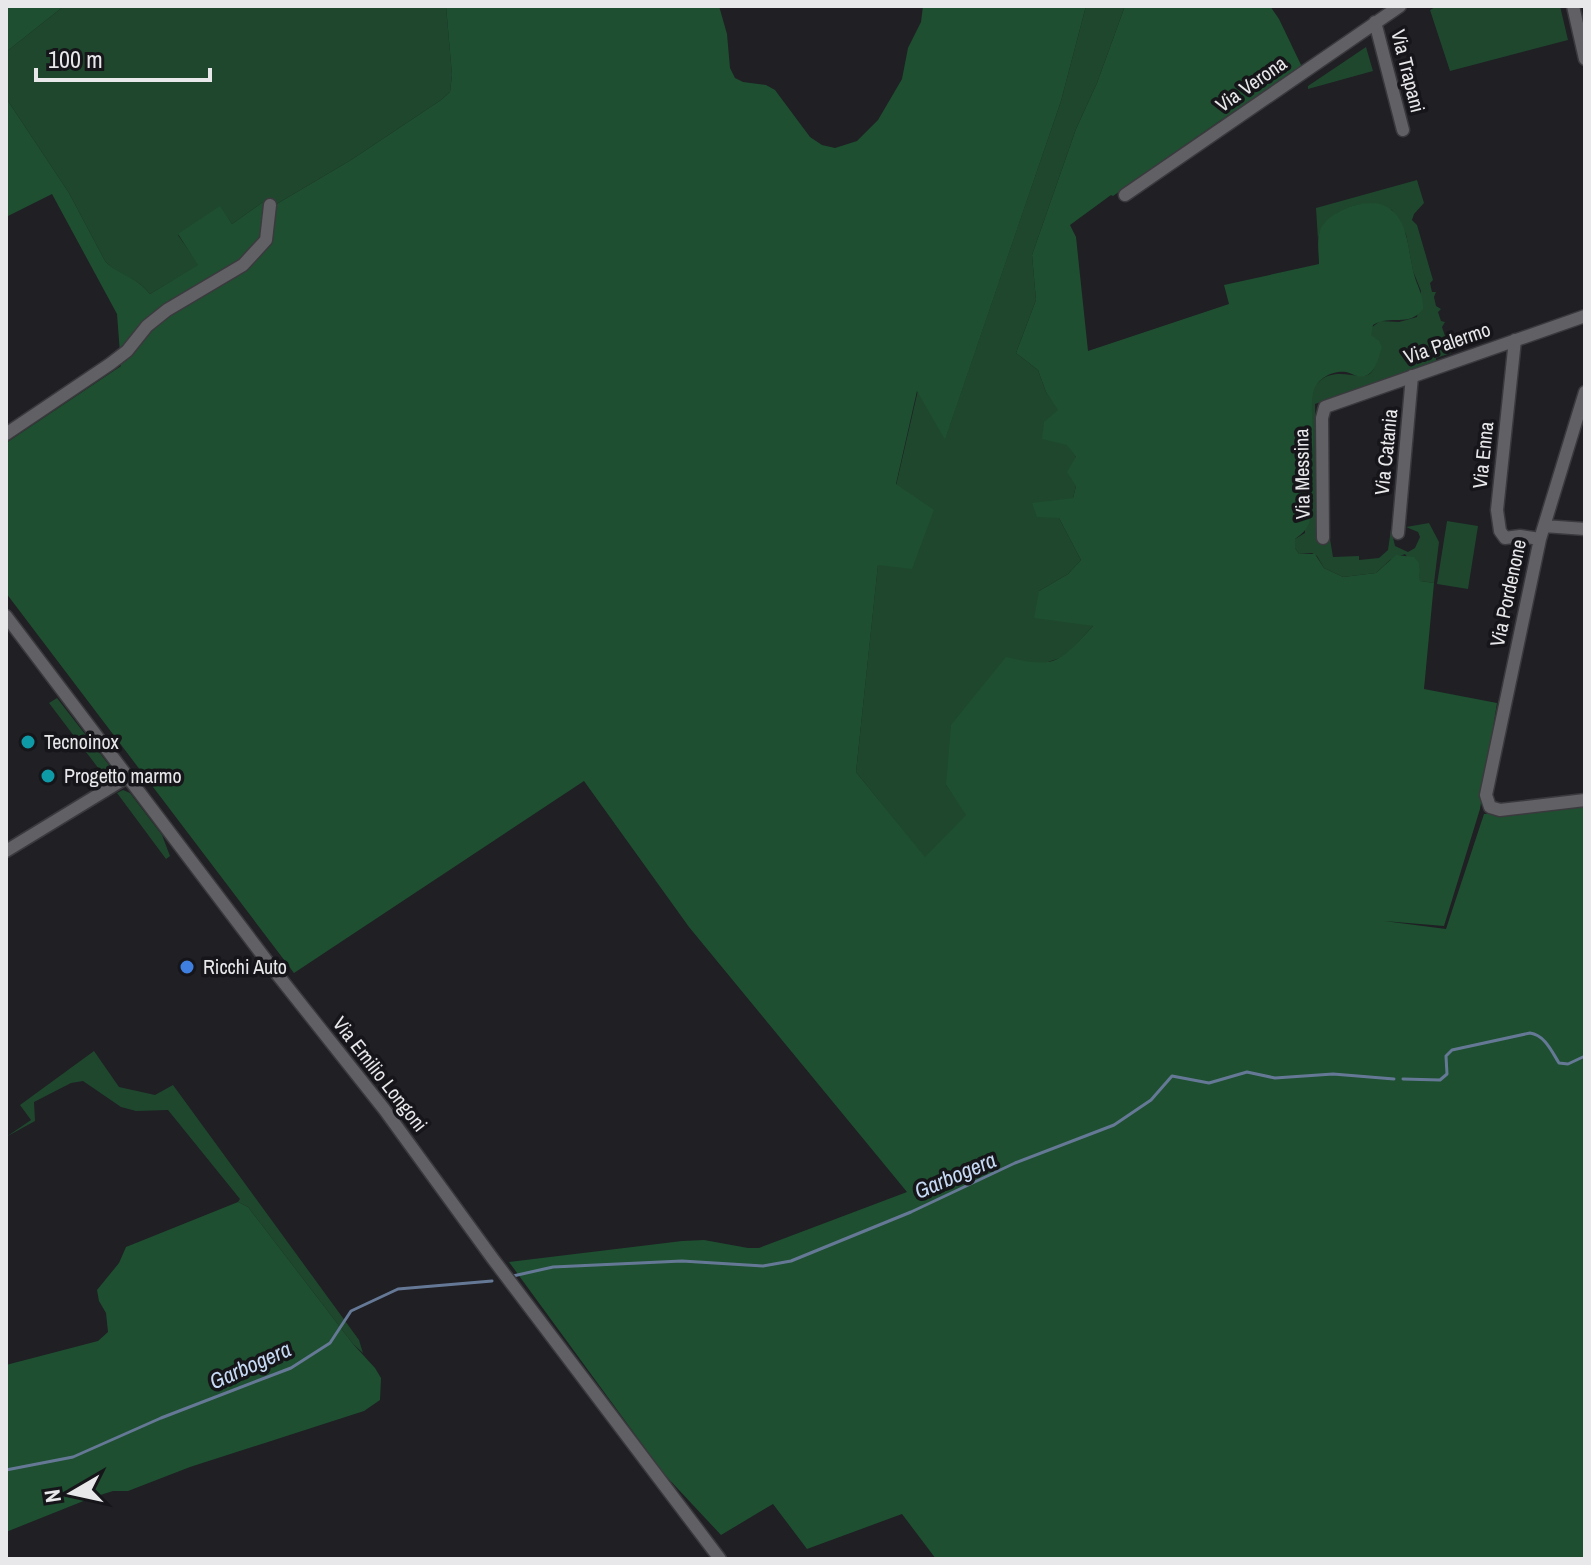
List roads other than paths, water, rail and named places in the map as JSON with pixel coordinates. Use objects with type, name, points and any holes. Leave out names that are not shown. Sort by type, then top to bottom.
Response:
[{"type":"street","name":"Via Verona","points":[[1125,195],[1400,6]]},
{"type":"street","points":[[1573,6],[1585,59]]},
{"type":"street","name":"Via Trapani","points":[[1375,22],[1403,130]]},
{"type":"street","points":[[6,434],[118,357],[167,310],[243,265],[266,240],[270,205]]},
{"type":"street","name":"Via Palermo","points":[[1323,410],[1329,405],[1585,316]]},
{"type":"street","name":"Via Enna","points":[[1515,340],[1497,510],[1499,529],[1505,538],[1542,532]]},
{"type":"street","name":"Via Catania","points":[[1398,533],[1412,376]]},
{"type":"street","name":"Via Pordenone","points":[[1585,392],[1542,532],[1486,791],[1489,806],[1506,810],[1585,800]]},
{"type":"street","name":"Via Messina","points":[[1323,410],[1323,538]]},
{"type":"street","points":[[1542,532],[1585,529]]},
{"type":"street","name":"Via Emilio Longoni","points":[[6,616],[264,957],[384,1109],[720,1559]]},
{"type":"street","points":[[6,851],[129,776]]},
{"type":"waterway","name":"Garbogera","points":[[1403,1079],[1440,1080],[1447,1074],[1446,1056],[1452,1050],[1530,1033],[1544,1040],[1559,1063],[1568,1064],[1585,1056]]},
{"type":"waterway","name":"Garbogera","points":[[513,1276],[553,1267],[682,1261],[763,1266],[791,1261],[911,1212],[1015,1163],[1114,1125],[1151,1100],[1172,1076],[1209,1083],[1247,1072],[1275,1078],[1333,1074],[1394,1079]]},
{"type":"waterway","name":"Garbogera","points":[[6,1470],[73,1457],[161,1418],[291,1368],[330,1343],[351,1311],[398,1289],[492,1281]]},
{"type":"place","name":"Tecnoinox","points":[[28,742]]},
{"type":"place","name":"Progetto marmo","points":[[48,776]]},
{"type":"place","name":"Ricchi Auto","points":[[187,967]]}]
